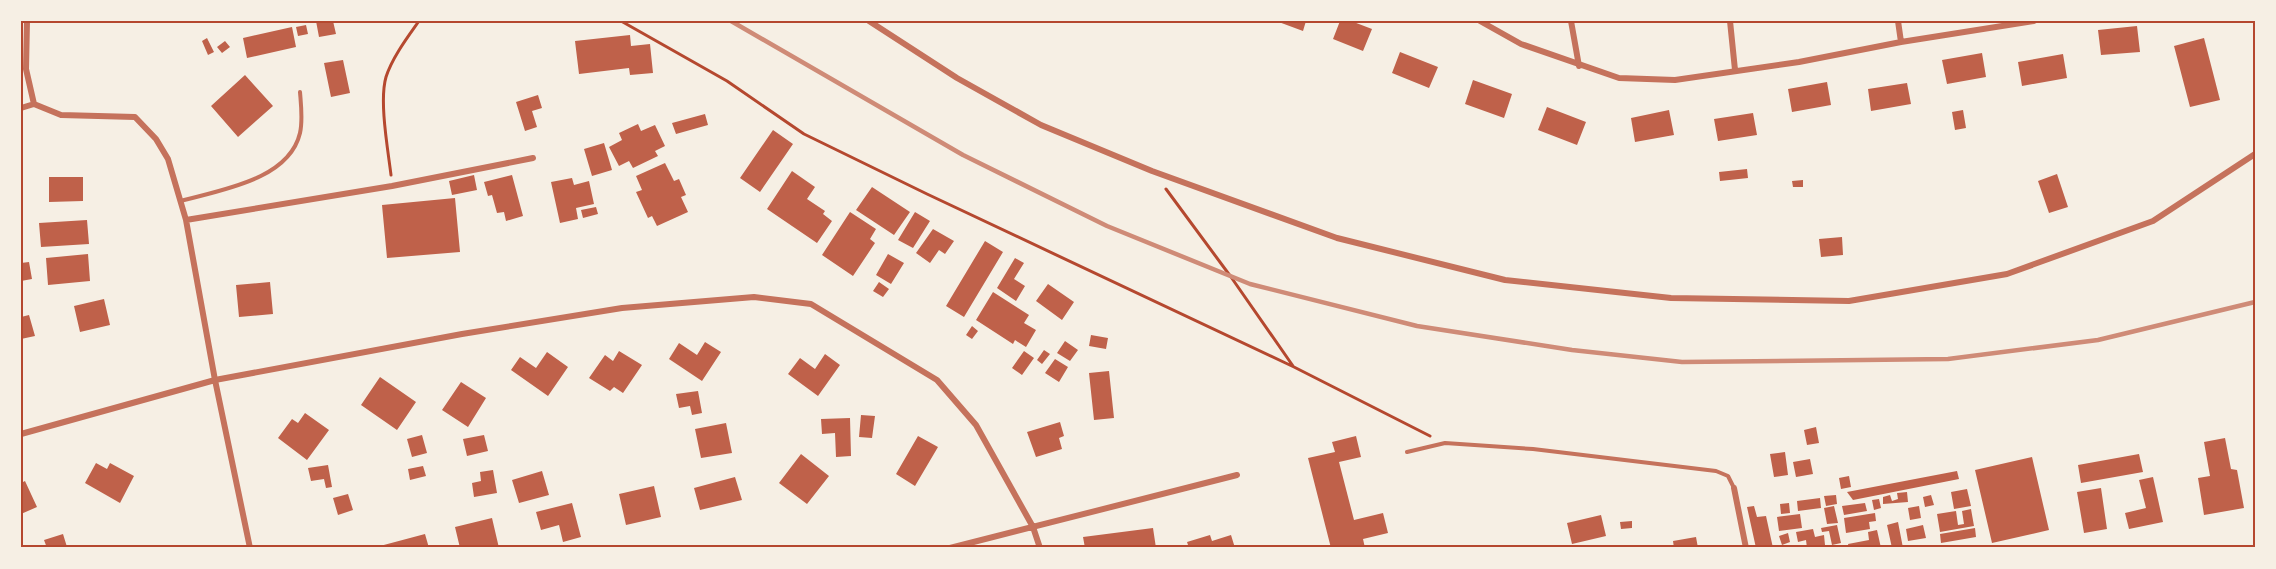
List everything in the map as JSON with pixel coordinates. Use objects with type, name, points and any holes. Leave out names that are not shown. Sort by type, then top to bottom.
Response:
[{"type":"street","points":[[27,21],[26,69],[34,104]]},
{"type":"street","points":[[869,21],[957,78],[1041,125],[1152,171],[1336,238],[1504,280],[1671,298],[1850,301],[2007,274],[2153,221],[2255,154]]},
{"type":"street","points":[[1482,21],[1521,44],[1579,66],[1619,78],[1675,80],[1799,62],[1901,42],[2034,21]]},
{"type":"street","points":[[1571,21],[1579,66]]},
{"type":"street","points":[[1730,21],[1735,70]]},
{"type":"street","points":[[1898,21],[1901,42]]},
{"type":"street","points":[[21,108],[34,104],[61,115],[135,117],[156,139],[168,159],[186,220],[215,380],[250,548]]},
{"type":"street","points":[[186,220],[392,186],[533,158]]},
{"type":"street","points":[[21,434],[215,380],[462,334],[622,309],[754,297],[811,304],[937,380],[976,425],[1033,527],[1040,548]]},
{"type":"street","points":[[950,548],[1237,475]]},
{"type":"street","points":[[1734,488],[1746,548]]},
{"type":"lane","points":[[180,201],[250,182],[280,164],[290,155],[300,131],[300,92]]},
{"type":"lane","points":[[1407,452],[1445,443],[1533,449],[1716,471],[1728,476],[1734,488]]},
{"type":"path","points":[[392,186],[384,113],[386,78],[403,45],[419,21]]},
{"type":"path","points":[[621,21],[727,81],[804,134],[1294,367],[1445,443]]},
{"type":"path","points":[[1166,188],[1232,277],[1294,367]]},
{"type":"building","points":[[316,21],[333,21],[336,34],[319,37]]},
{"type":"building","points":[[1276,21],[1306,21],[1303,31]]},
{"type":"building","points":[[1340,21],[1351,21],[1372,29],[1363,51],[1333,39]]},
{"type":"building","points":[[306,25],[308,34],[298,36],[296,27]]},
{"type":"building","points":[[2137,26],[2140,52],[2101,55],[2098,30]]},
{"type":"building","points":[[292,27],[296,47],[247,58],[243,38]]},
{"type":"building","points":[[630,35],[631,46],[650,44],[653,73],[630,75],[629,68],[579,74],[575,41]]},
{"type":"building","points":[[207,38],[214,52],[208,55],[202,41]]},
{"type":"building","points":[[2204,38],[2220,100],[2190,107],[2174,46]]},
{"type":"building","points":[[225,41],[230,47],[222,53],[217,47]]},
{"type":"building","points":[[1400,52],[1438,67],[1429,88],[1392,73]]},
{"type":"building","points":[[1982,53],[1986,77],[1947,84],[1942,60]]},
{"type":"building","points":[[2063,54],[2067,78],[2022,86],[2018,62]]},
{"type":"building","points":[[343,60],[350,93],[331,97],[324,63]]},
{"type":"building","points":[[245,75],[273,106],[238,137],[211,106]]},
{"type":"building","points":[[1473,80],[1512,94],[1504,118],[1465,104]]},
{"type":"building","points":[[1827,82],[1831,105],[1792,112],[1788,89]]},
{"type":"building","points":[[1907,83],[1911,104],[1871,111],[1868,89]]},
{"type":"building","points":[[538,95],[542,108],[532,111],[537,127],[525,131],[516,102]]},
{"type":"building","points":[[1547,107],[1586,122],[1577,145],[1538,130]]},
{"type":"building","points":[[1669,110],[1674,135],[1635,142],[1631,118]]},
{"type":"building","points":[[1963,110],[1966,128],[1955,130],[1952,112]]},
{"type":"building","points":[[1753,113],[1757,135],[1718,141],[1714,119]]},
{"type":"building","points":[[705,114],[708,125],[676,134],[672,123]]},
{"type":"building","points":[[638,124],[641,131],[655,125],[665,146],[655,151],[658,156],[633,168],[629,161],[619,166],[609,147],[622,140],[619,133]]},
{"type":"building","points":[[773,130],[793,144],[760,192],[740,178]]},
{"type":"building","points":[[604,143],[612,170],[592,176],[584,149]]},
{"type":"building","points":[[665,163],[674,181],[679,179],[686,195],[681,197],[688,212],[657,226],[652,216],[648,218],[636,192],[642,190],[636,176]]},
{"type":"building","points":[[1747,169],[1748,178],[1720,181],[1719,172]]},
{"type":"building","points":[[792,171],[815,187],[807,199],[825,211],[823,214],[832,221],[817,243],[767,209]]},
{"type":"building","points":[[2057,174],[2068,207],[2049,213],[2038,181]]},
{"type":"building","points":[[474,175],[477,190],[452,195],[449,181]]},
{"type":"building","points":[[512,175],[523,216],[506,221],[504,212],[497,213],[492,195],[488,196],[484,182]]},
{"type":"building","points":[[49,177],[83,177],[83,201],[49,202]]},
{"type":"building","points":[[572,178],[574,185],[589,181],[594,204],[576,208],[578,219],[560,223],[551,182]]},
{"type":"building","points":[[1803,180],[1803,187],[1793,187],[1792,181]]},
{"type":"building","points":[[872,187],[910,212],[894,235],[856,210]]},
{"type":"building","points":[[455,198],[460,252],[387,258],[382,205]]},
{"type":"building","points":[[596,207],[598,214],[583,218],[581,210]]},
{"type":"building","points":[[850,212],[876,229],[870,239],[875,243],[853,276],[822,255]]},
{"type":"building","points":[[915,212],[930,221],[913,248],[898,240]]},
{"type":"building","points":[[87,220],[89,244],[41,247],[39,223]]},
{"type":"building","points":[[933,229],[954,241],[945,254],[939,250],[930,263],[916,253]]},
{"type":"building","points":[[1842,237],[1843,255],[1821,257],[1819,239]]},
{"type":"building","points":[[985,241],[1003,252],[964,317],[946,306]]},
{"type":"building","points":[[88,254],[90,281],[48,285],[46,258]]},
{"type":"building","points":[[888,254],[904,263],[891,284],[876,275]]},
{"type":"building","points":[[1015,258],[1024,263],[1014,279],[1025,286],[1016,301],[997,288]]},
{"type":"building","points":[[29,262],[32,279],[21,281],[21,263]]},
{"type":"building","points":[[270,282],[273,314],[239,317],[236,285]]},
{"type":"building","points":[[879,282],[889,289],[883,297],[873,291]]},
{"type":"building","points":[[1048,284],[1074,302],[1062,320],[1036,301]]},
{"type":"building","points":[[993,292],[1029,315],[1024,323],[1036,330],[1026,347],[1015,340],[1013,344],[976,320]]},
{"type":"building","points":[[104,299],[110,325],[80,332],[74,306]]},
{"type":"building","points":[[29,315],[35,336],[21,339],[21,317]]},
{"type":"building","points":[[972,326],[978,331],[972,339],[966,335]]},
{"type":"building","points":[[1091,335],[1108,338],[1106,349],[1089,346]]},
{"type":"building","points":[[1065,341],[1078,350],[1070,361],[1057,353]]},
{"type":"building","points":[[705,342],[721,352],[702,381],[669,359],[679,343],[697,355]]},
{"type":"building","points":[[1044,350],[1050,354],[1042,364],[1037,360]]},
{"type":"building","points":[[619,351],[642,365],[623,393],[614,387],[610,391],[589,378],[605,355],[613,361]]},
{"type":"building","points":[[1024,351],[1034,358],[1022,375],[1012,368]]},
{"type":"building","points":[[547,352],[568,367],[548,396],[511,370],[520,357],[536,368]]},
{"type":"building","points":[[825,354],[840,365],[818,396],[788,374],[800,358],[815,369]]},
{"type":"building","points":[[1055,359],[1068,367],[1059,382],[1045,373]]},
{"type":"building","points":[[1109,371],[1114,418],[1094,420],[1089,373]]},
{"type":"building","points":[[380,377],[416,402],[397,430],[361,405]]},
{"type":"building","points":[[461,382],[486,398],[468,427],[442,410]]},
{"type":"building","points":[[698,391],[702,413],[692,415],[690,406],[679,408],[676,394]]},
{"type":"building","points":[[305,413],[329,430],[307,460],[278,438],[292,419],[298,423]]},
{"type":"building","points":[[861,415],[875,416],[872,438],[859,437]]},
{"type":"building","points":[[850,418],[851,456],[836,457],[835,433],[822,434],[821,419]]},
{"type":"building","points":[[1060,422],[1064,436],[1059,438],[1062,449],[1036,457],[1027,432]]},
{"type":"building","points":[[726,423],[732,453],[701,458],[695,429]]},
{"type":"building","points":[[1816,427],[1819,443],[1807,445],[1804,430]]},
{"type":"building","points":[[422,435],[427,453],[412,457],[407,439]]},
{"type":"building","points":[[484,435],[488,451],[467,456],[463,439]]},
{"type":"building","points":[[918,436],[938,447],[915,486],[896,474]]},
{"type":"building","points":[[1356,436],[1361,457],[1339,462],[1354,520],[1383,513],[1388,533],[1363,539],[1365,548],[1331,548],[1308,458],[1335,452],[1332,442]]},
{"type":"building","points":[[2225,438],[2231,469],[2237,470],[2244,508],[2204,515],[2198,478],[2210,476],[2204,442]]},
{"type":"building","points":[[1785,452],[1788,475],[1774,477],[1770,454]]},
{"type":"building","points":[[801,454],[829,476],[807,504],[779,483]]},
{"type":"building","points":[[2139,454],[2143,472],[2081,483],[2078,465]]},
{"type":"building","points":[[2032,457],[2049,530],[1992,543],[1975,470]]},
{"type":"building","points":[[1810,459],[1813,474],[1796,477],[1793,462]]},
{"type":"building","points":[[96,463],[107,469],[110,463],[134,476],[120,503],[85,483]]},
{"type":"building","points":[[328,465],[332,487],[326,488],[324,479],[311,481],[308,468]]},
{"type":"building","points":[[423,466],[426,476],[410,480],[408,469]]},
{"type":"building","points":[[493,470],[497,493],[474,497],[472,483],[481,481],[480,472]]},
{"type":"building","points":[[542,471],[549,495],[519,503],[512,480]]},
{"type":"building","points":[[1957,471],[1959,479],[1853,500],[1847,492]]},
{"type":"building","points":[[1849,476],[1851,487],[1841,489],[1839,478]]},
{"type":"building","points":[[735,477],[742,500],[700,510],[694,488]]},
{"type":"building","points":[[2153,477],[2163,522],[2129,529],[2125,513],[2146,508],[2139,480]]},
{"type":"building","points":[[25,481],[37,507],[21,514],[21,483]]},
{"type":"building","points":[[654,486],[661,517],[626,525],[619,494]]},
{"type":"building","points":[[2101,488],[2107,529],[2084,533],[2077,492]]},
{"type":"building","points":[[1967,489],[1971,506],[1954,509],[1951,492]]},
{"type":"building","points":[[1907,492],[1908,502],[1883,504],[1883,497],[1890,495],[1892,501],[1898,499],[1897,493]]},
{"type":"building","points":[[348,494],[353,510],[338,515],[333,498]]},
{"type":"building","points":[[1836,495],[1837,504],[1826,506],[1824,496]]},
{"type":"building","points":[[1931,495],[1934,505],[1925,507],[1923,497]]},
{"type":"building","points":[[1820,498],[1821,508],[1798,511],[1797,501]]},
{"type":"building","points":[[1879,499],[1881,508],[1874,510],[1872,500]]},
{"type":"building","points":[[572,503],[581,537],[563,542],[559,525],[541,530],[536,512]]},
{"type":"building","points":[[1789,503],[1790,513],[1781,514],[1780,504]]},
{"type":"building","points":[[1865,503],[1867,511],[1844,515],[1842,506]]},
{"type":"building","points":[[1754,506],[1757,517],[1766,516],[1773,548],[1756,548],[1747,507]]},
{"type":"building","points":[[1834,506],[1838,523],[1827,524],[1824,508]]},
{"type":"building","points":[[1919,506],[1921,518],[1910,520],[1908,508]]},
{"type":"building","points":[[1971,509],[1974,526],[1940,532],[1937,514],[1956,511],[1958,525],[1964,524],[1962,511]]},
{"type":"building","points":[[1875,513],[1876,521],[1869,522],[1870,529],[1846,533],[1844,518]]},
{"type":"building","points":[[1800,514],[1802,528],[1779,531],[1777,517]]},
{"type":"building","points":[[1601,515],[1606,536],[1572,544],[1567,523]]},
{"type":"building","points":[[492,518],[499,548],[460,548],[455,527]]},
{"type":"building","points":[[1632,521],[1632,528],[1621,529],[1620,522]]},
{"type":"building","points":[[1898,522],[1903,548],[1892,548],[1887,525]]},
{"type":"building","points":[[1837,525],[1841,543],[1832,545],[1829,531],[1822,532],[1821,528]]},
{"type":"building","points":[[1923,525],[1926,538],[1908,541],[1906,529]]},
{"type":"building","points":[[1153,528],[1156,548],[1085,548],[1083,537]]},
{"type":"building","points":[[1975,528],[1976,537],[1941,543],[1940,534]]},
{"type":"building","points":[[1813,529],[1815,537],[1824,535],[1825,545],[1807,548],[1806,540],[1798,542],[1796,532]]},
{"type":"building","points":[[1877,530],[1881,548],[1849,548],[1848,544],[1869,540],[1868,532]]},
{"type":"building","points":[[1788,533],[1790,542],[1782,545],[1779,536]]},
{"type":"building","points":[[63,534],[67,547],[47,548],[44,540]]},
{"type":"building","points":[[425,534],[429,548],[381,548],[380,546]]},
{"type":"building","points":[[1210,535],[1212,541],[1231,535],[1235,548],[1189,548],[1187,542]]},
{"type":"building","points":[[1696,537],[1698,548],[1674,548],[1673,541]]},
{"type":"railway","points":[[731,21],[963,155],[1107,226],[1250,284],[1417,326],[1572,350],[1682,362],[1948,359],[2098,340],[2255,302]]}]
